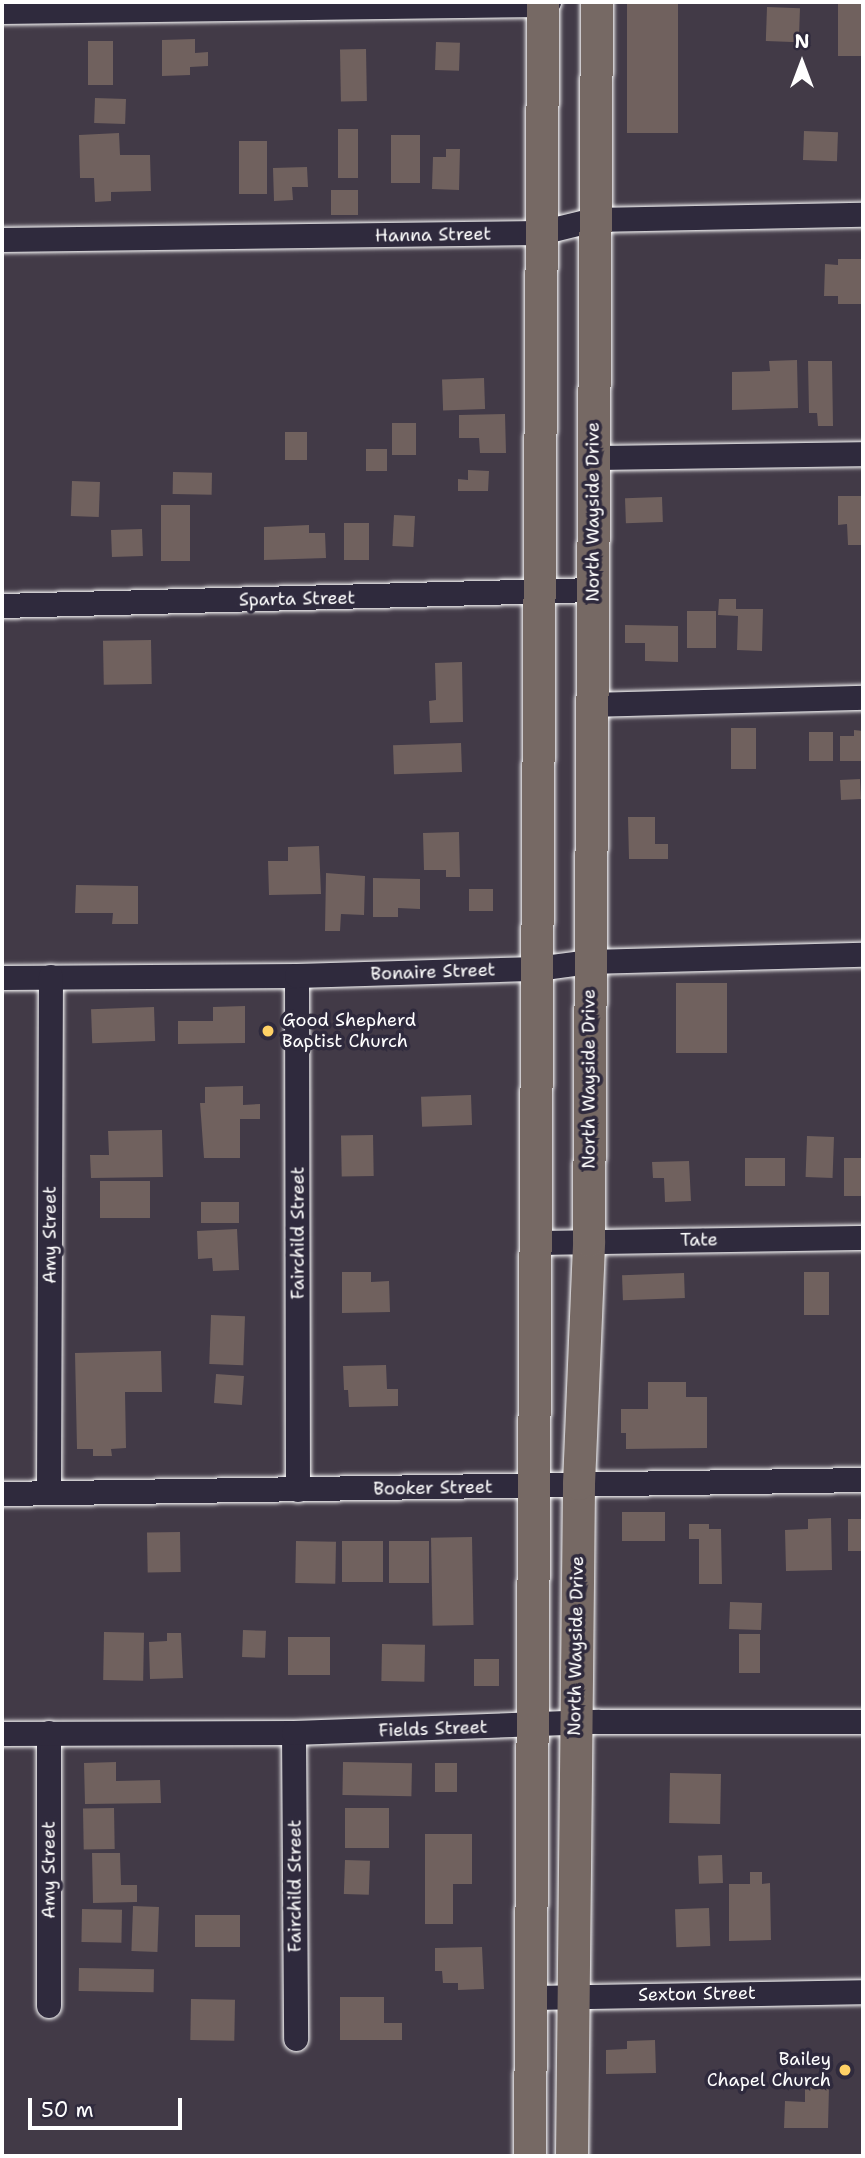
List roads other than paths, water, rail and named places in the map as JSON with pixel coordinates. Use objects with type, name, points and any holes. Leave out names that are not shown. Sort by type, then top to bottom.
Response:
[{"type":"main road","name":"North Wayside Drive","points":[[572,2156],[579,1484],[589,1241],[597,2]]},
{"type":"main road","points":[[530,2156],[541,233],[545,3]]},
{"type":"street","points":[[2,12],[545,3]]},
{"type":"street","name":"Hanna Street","points":[[2,240],[541,233],[594,220],[863,215]]},
{"type":"street","points":[[593,458],[863,454]]},
{"type":"street","name":"Sparta Street","points":[[2,606],[592,590]]},
{"type":"street","points":[[592,705],[863,698]]},
{"type":"street","name":"Bonaire Street","points":[[2,978],[297,976],[537,969],[589,962],[863,955]]},
{"type":"street","name":"Fairchild Street","points":[[297,976],[298,1490]]},
{"type":"street","name":"Amy Street","points":[[49,1493],[51,977]]},
{"type":"street","name":"Tate","points":[[535,1242],[863,1238]]},
{"type":"street","name":"Booker Street","points":[[2,1494],[863,1480]]},
{"type":"street","name":"Fields Street","points":[[2,1734],[294,1733],[575,1723],[863,1723]]},
{"type":"street","name":"Amy Street","points":[[48,1733],[49,2006]]},
{"type":"street","name":"Fairchild Street","points":[[294,1733],[296,2039]]},
{"type":"street","name":"Sexton Street","points":[[531,1998],[863,1992]]},
{"type":"place","name":"Good Shepherd Baptist Church","points":[[268,1031]]},
{"type":"place","name":"Bailey Chapel Church","points":[[845,2070]]}]
